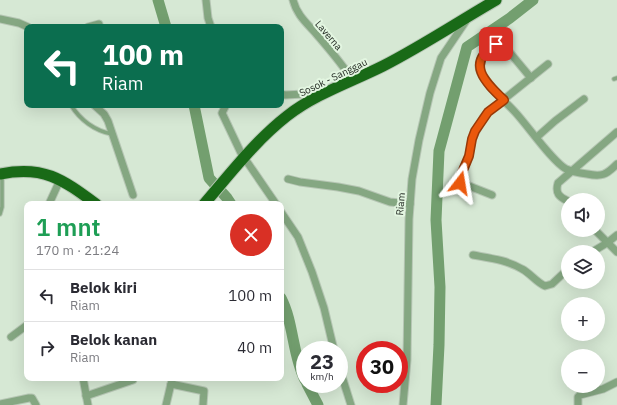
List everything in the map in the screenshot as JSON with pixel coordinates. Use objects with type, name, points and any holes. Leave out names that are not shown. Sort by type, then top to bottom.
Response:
[{"type":"highway","name":"Sosok - Sanggau","points":[[207,201],[244,157],[287,116],[304,104],[353,81],[421,45],[496,0]]},
{"type":"highway","points":[[1,174],[19,171],[48,175],[60,180],[92,201]]},
{"type":"street","points":[[206,0],[210,24]]},
{"type":"street","name":"Laverna","points":[[293,0],[303,19],[322,40],[353,81]]},
{"type":"street","name":"Riam","points":[[403,405],[407,360],[407,274],[410,204],[419,140],[434,78],[441,58],[468,17]]},
{"type":"street","points":[[0,19],[24,25]]},
{"type":"street","points":[[531,78],[506,48],[499,44],[492,46],[479,60],[480,72],[489,84],[559,163],[572,171],[600,176],[605,174],[617,164]]},
{"type":"street","points":[[492,195],[460,183],[459,180],[469,156],[475,131],[488,112],[548,64]]},
{"type":"street","points":[[284,95],[326,93]]},
{"type":"street","points":[[537,137],[584,99]]},
{"type":"street","points":[[97,108],[104,114],[108,121],[133,195]]},
{"type":"street","points":[[224,108],[222,113],[223,116],[244,157],[274,201]]},
{"type":"street","points":[[561,197],[559,196],[556,188],[558,183],[617,132]]},
{"type":"street","points":[[288,179],[359,191],[390,202],[410,204]]},
{"type":"street","points":[[50,201],[60,180]]},
{"type":"street","points":[[284,216],[298,237],[312,272],[324,308],[332,341]]},
{"type":"street","points":[[604,245],[617,235]]},
{"type":"street","points":[[602,237],[617,252]]},
{"type":"street","points":[[473,255],[498,260],[517,266],[545,286],[552,284],[561,276]]},
{"type":"street","points":[[11,337],[24,327]]},
{"type":"street","points":[[84,381],[88,405]]},
{"type":"street","points":[[86,396],[130,381]]},
{"type":"street","points":[[166,405],[172,381],[203,390],[203,405]]},
{"type":"street","points":[[578,405],[578,397],[580,395],[603,390],[617,382]]},
{"type":"street","points":[[347,393],[351,405]]},
{"type":"street","points":[[0,404],[32,398],[36,405]]},
{"type":"lane","points":[[72,108],[87,124],[102,132],[113,134]]},
{"type":"lane","points":[[0,214],[2,207],[1,174]]},
{"type":"waterway","points":[[158,0],[165,24]]},
{"type":"waterway","points":[[436,405],[440,287],[436,220],[439,151],[467,47],[510,18],[533,0]]},
{"type":"waterway","points":[[195,108],[209,178],[229,201]]},
{"type":"waterway","points":[[284,306],[296,352]]},
{"type":"waterway","points":[[312,393],[318,405]]},
{"type":"route","points":[[460,183],[460,175],[469,156],[475,131],[488,112],[504,100],[489,84],[480,72],[479,67],[479,60],[492,46],[496,44]]}]
